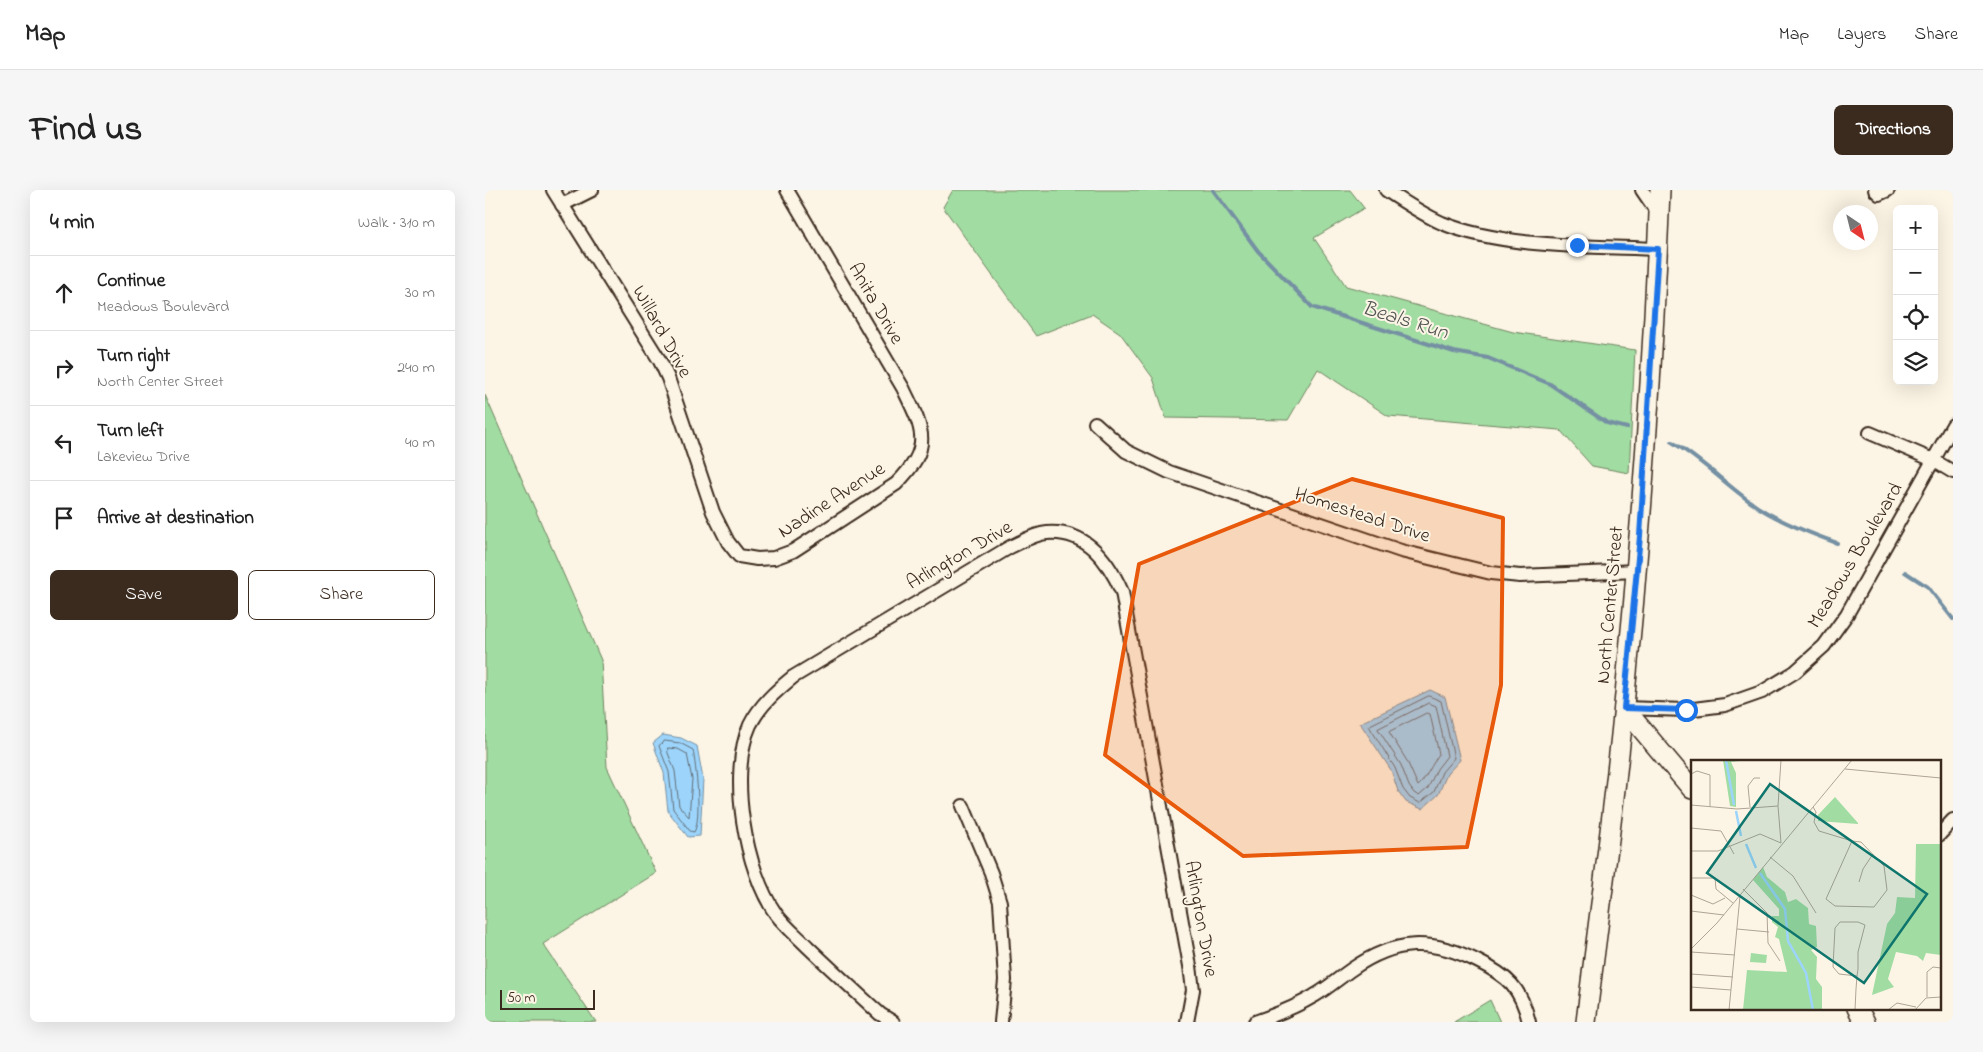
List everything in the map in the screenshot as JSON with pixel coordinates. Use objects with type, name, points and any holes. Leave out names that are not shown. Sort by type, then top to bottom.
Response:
[{"type":"main road","name":"North Center Street","points":[[1587,1022],[1624,708],[1637,571],[1658,249],[1660,190]]},
{"type":"main road","points":[[1624,708],[1691,788]]},
{"type":"main road","points":[[1858,1010],[1865,1022]]},
{"type":"street","name":"Willard Drive","points":[[553,190],[660,361],[671,387],[713,512],[728,542],[739,556]]},
{"type":"street","points":[[562,205],[592,190]]},
{"type":"street","name":"Anita Drive","points":[[787,190],[811,227],[903,388],[919,422],[923,440]]},
{"type":"street","points":[[1386,190],[1408,205],[1443,223],[1480,234],[1577,245],[1658,249]]},
{"type":"street","points":[[1642,190],[1659,215]]},
{"type":"street","points":[[1875,190],[1879,194],[1887,190]]},
{"type":"street","name":"Homestead Drive","points":[[1095,423],[1126,451],[1161,469],[1401,551],[1491,572],[1520,576],[1637,571]]},
{"type":"street","name":"Meadows Boulevard","points":[[1624,708],[1686,710],[1725,705],[1761,692],[1795,672],[1823,646],[1847,614],[1953,425]]},
{"type":"street","points":[[1871,433],[1933,460],[1953,472]]},
{"type":"street","name":"Nadine Avenue","points":[[739,556],[757,559],[774,558],[793,551],[809,541],[896,484],[908,472],[918,457],[923,440]]},
{"type":"street","name":"Arlington Drive","points":[[893,1022],[869,1003],[785,924],[765,897],[748,852],[744,824],[740,767],[745,739],[757,712],[767,700],[793,677],[1010,547],[1047,533],[1063,535],[1083,542],[1099,553],[1112,568],[1122,592],[1190,966],[1193,990],[1187,1022]]},
{"type":"street","points":[[963,806],[991,873],[1000,902],[1005,980],[1001,1022]]},
{"type":"street","points":[[1941,833],[1953,820]]},
{"type":"street","points":[[1255,1022],[1314,996],[1369,958],[1388,950],[1420,944],[1435,945],[1459,952],[1495,970],[1511,982],[1521,995],[1529,1022]]},
{"type":"highlighted area","points":[[1352,479],[1503,518],[1501,685],[1467,847],[1243,856],[1105,755],[1139,564]]},
{"type":"green space","points":[[953,190],[1350,190],[1364,208],[1314,238],[1346,286],[1513,332],[1635,350],[1629,473],[1592,466],[1560,430],[1388,416],[1318,369],[1288,420],[1166,418],[1153,378],[1120,333],[1092,314],[1036,336],[943,207]]},
{"type":"green space","points":[[485,395],[601,660],[607,767],[656,873],[543,944],[596,1022],[485,1022]]},
{"type":"green space","points":[[1490,1000],[1500,1022],[1454,1022]]},
{"type":"water","points":[[1430,690],[1445,697],[1460,760],[1447,774],[1438,795],[1422,809],[1406,802],[1398,791],[1391,770],[1360,723]]},
{"type":"water","points":[[663,735],[681,738],[697,746],[703,779],[700,836],[688,837],[668,811],[664,773],[653,743]]},
{"type":"waterway","name":"Beals Run","points":[[1213,190],[1258,251],[1312,307],[1454,352],[1488,358],[1550,384],[1607,423],[1627,428]]},
{"type":"waterway","name":"Beals Run","points":[[1672,442],[1761,509],[1793,526],[1837,543]]},
{"type":"waterway","name":"Beals Run","points":[[1905,572],[1928,587],[1953,619]]},
{"type":"route","points":[[1577,245],[1658,249],[1650,403],[1624,708],[1686,710]]}]
